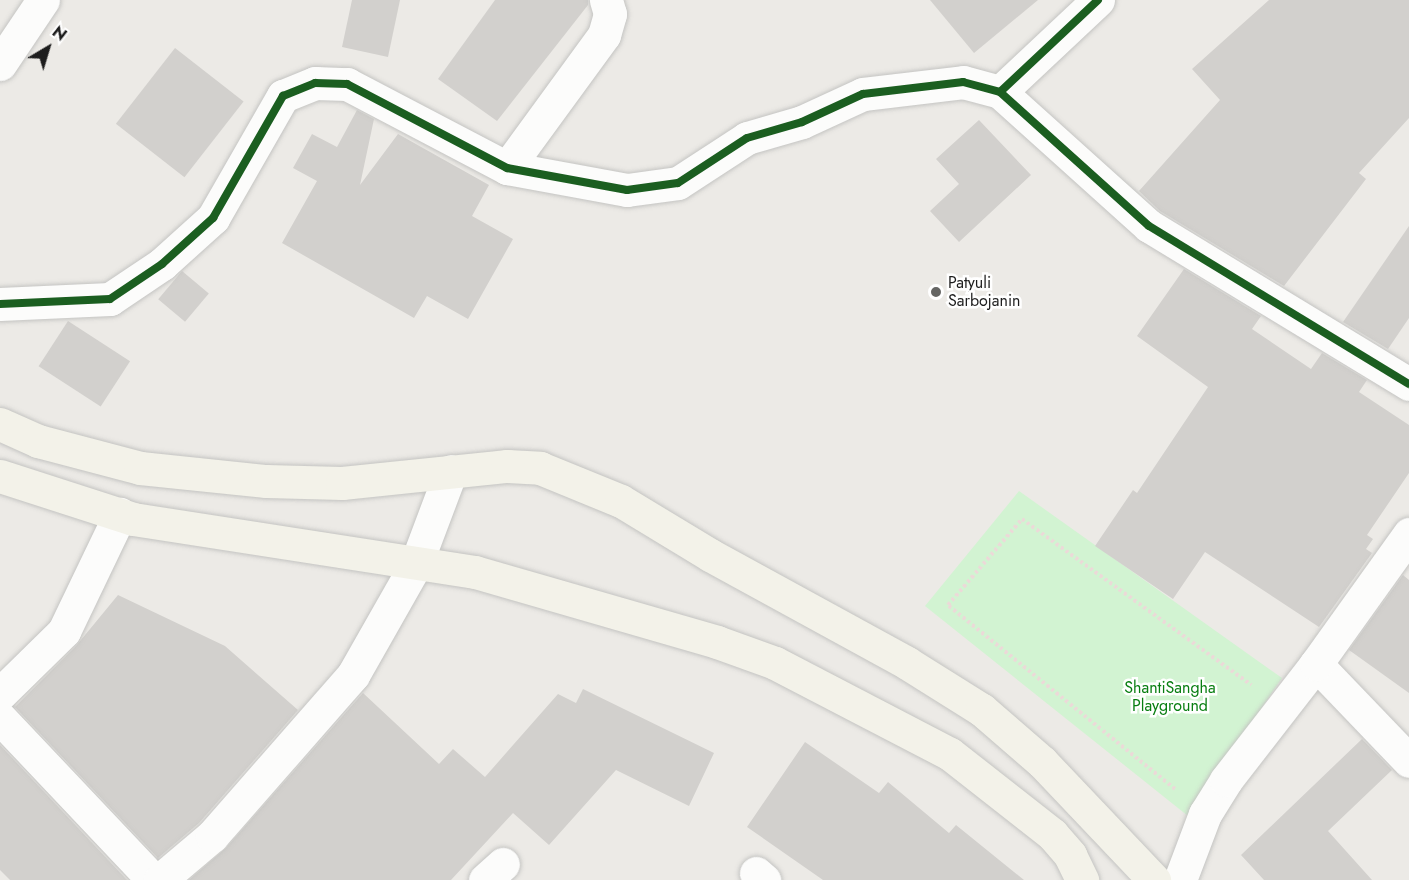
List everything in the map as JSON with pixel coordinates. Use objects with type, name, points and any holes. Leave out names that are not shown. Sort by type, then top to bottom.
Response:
[{"type":"main road","points":[[0,424],[38,441],[140,468],[197,474],[342,483],[451,471],[540,468],[621,501],[710,555],[907,663],[982,710],[1042,762],[1154,880]]},
{"type":"main road","points":[[0,476],[120,514],[475,572],[535,588],[775,663],[950,754],[1052,834],[1070,855],[1082,880]]},
{"type":"street","points":[[0,64],[42,0]]},
{"type":"street","points":[[507,168],[603,35],[610,14],[606,0]]},
{"type":"street","points":[[1000,92],[1098,0]]},
{"type":"street","points":[[0,304],[110,298],[162,264],[213,218],[283,96],[315,83],[346,84],[507,168],[627,190],[678,183],[747,138],[802,122],[863,94],[963,82],[1000,92],[1149,226],[1409,384]]},
{"type":"street","points":[[160,880],[212,836],[331,706],[353,675],[416,564],[451,471]]},
{"type":"street","points":[[0,694],[64,631],[120,514]]},
{"type":"street","points":[[1180,880],[1205,814],[1226,780],[1316,664],[1409,534]]},
{"type":"street","points":[[1316,664],[1409,761]]},
{"type":"street","points":[[0,718],[153,880]]},
{"type":"path","points":[[1182,795],[948,605],[1022,519],[1282,709]]},
{"type":"green space","name":"ShantiSangha Playground","points":[[1019,491],[1282,678],[1188,816],[925,606]]},
{"type":"building","points":[[352,0],[400,0],[388,57],[342,47]]},
{"type":"building","points":[[495,0],[588,0],[588,5],[497,121],[438,79]]},
{"type":"building","points":[[930,0],[1038,0],[974,53]]},
{"type":"building","points":[[1269,0],[1409,0],[1409,118],[1359,173],[1366,179],[1284,286],[1160,211],[1139,191],[1220,100],[1192,69]]},
{"type":"building","points":[[175,48],[244,102],[184,177],[116,124]]},
{"type":"building","points":[[357,110],[374,119],[360,185],[398,134],[489,185],[472,216],[513,239],[468,319],[427,296],[414,318],[282,243],[317,181],[293,168],[312,134],[337,147]]},
{"type":"building","points":[[979,120],[1031,175],[959,242],[930,211],[959,184],[936,159]]},
{"type":"building","points":[[1409,226],[1409,318],[1388,349],[1343,322]]},
{"type":"building","points":[[1184,269],[1261,316],[1252,329],[1311,369],[1322,353],[1367,380],[1359,392],[1409,425],[1409,473],[1367,535],[1373,539],[1366,549],[1372,553],[1319,627],[1205,552],[1173,599],[1095,546],[1133,490],[1137,493],[1208,387],[1137,336]]},
{"type":"building","points":[[182,271],[209,293],[185,322],[158,299]]},
{"type":"building","points":[[68,321],[130,361],[101,407],[39,366]]},
{"type":"building","points":[[1403,575],[1409,580],[1409,693],[1349,650]]},
{"type":"building","points":[[118,595],[225,646],[298,710],[199,823],[158,858],[15,707],[76,646]]},
{"type":"building","points":[[583,689],[714,753],[689,806],[616,770],[549,845],[513,813],[451,880],[189,880],[226,848],[363,693],[439,764],[453,749],[485,777],[558,694],[576,703]]},
{"type":"building","points":[[1362,739],[1392,770],[1328,831],[1372,880],[1264,880],[1241,855]]},
{"type":"building","points":[[805,742],[879,793],[888,782],[949,833],[956,825],[1024,880],[823,880],[747,827]]},
{"type":"building","points":[[0,745],[127,880],[10,880],[0,870]]},
{"type":"cycle path","points":[[1098,0],[1000,92],[1149,226],[1409,384]]},
{"type":"cycle path","points":[[0,304],[110,299],[162,264],[213,218],[283,96],[315,83],[347,84],[507,168],[627,190],[678,183],[747,138],[802,122],[863,94],[963,82],[1000,92]]},
{"type":"place","name":"Patyuli Sarbojanin","points":[[936,292]]}]
